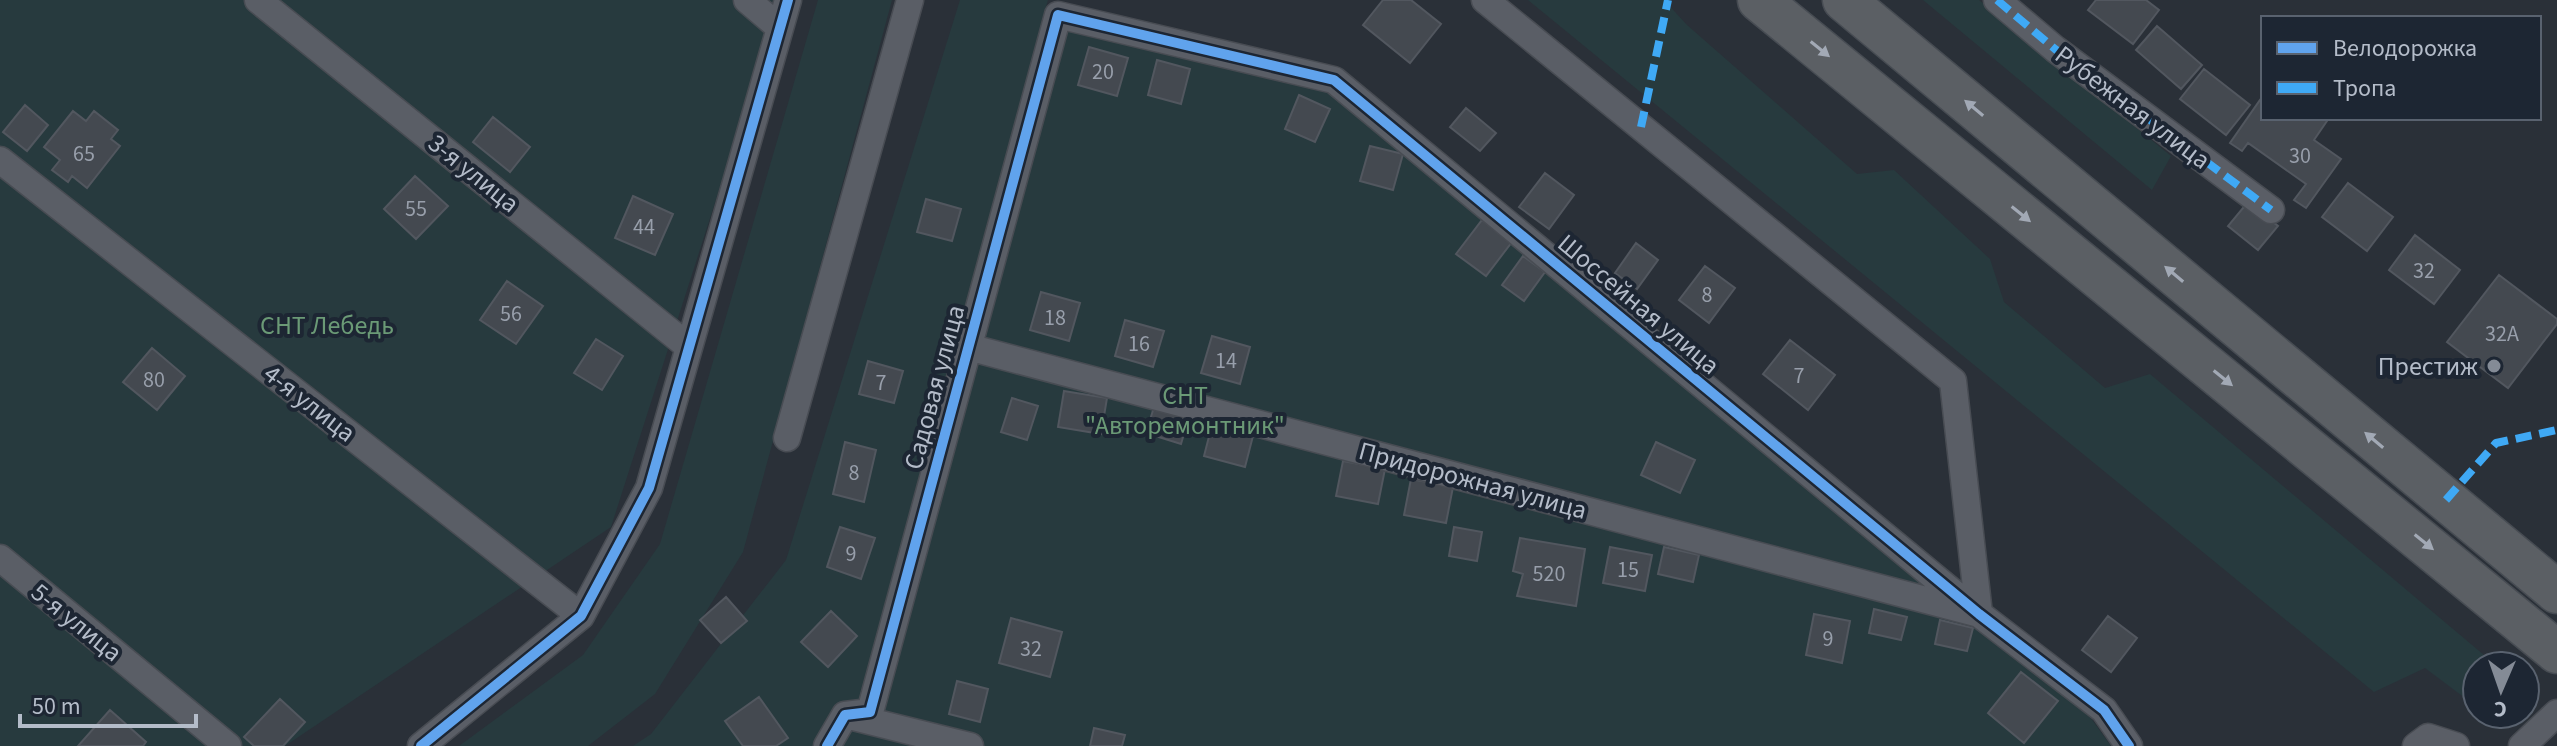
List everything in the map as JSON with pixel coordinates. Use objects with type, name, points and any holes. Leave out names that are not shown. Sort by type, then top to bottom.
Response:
[{"type":"highway","points":[[1759,0],[2557,652]]},
{"type":"highway","points":[[1844,0],[2557,592]]},
{"type":"street","name":"3-я улица","points":[[258,0],[689,347]]},
{"type":"street","points":[[747,0],[780,28]]},
{"type":"street","points":[[421,746],[581,616],[649,488],[788,0]]},
{"type":"street","points":[[787,438],[910,0]]},
{"type":"street","points":[[1485,0],[1953,381],[1979,614]]},
{"type":"street","name":"Рубежная улица","points":[[1997,0],[2055,49],[2271,210]]},
{"type":"street","name":"Шоссейная улица","points":[[1058,15],[1334,80],[1979,614],[2104,710],[2129,746]]},
{"type":"street","name":"Садовая улица","points":[[827,746],[845,715],[870,712],[1058,15]]},
{"type":"street","name":"4-я улица","points":[[0,160],[581,616]]},
{"type":"street","name":"Придорожная улица","points":[[968,347],[1979,614]]},
{"type":"street","name":"5-я улица","points":[[0,558],[228,746]]},
{"type":"street","points":[[2522,746],[2557,713]]},
{"type":"street","points":[[845,715],[970,746]]},
{"type":"street","points":[[2416,746],[2428,737],[2456,746]]},
{"type":"green space","name":"СНТ Лебедь","points":[[0,0],[780,0],[611,527],[285,746],[0,746]]},
{"type":"green space","points":[[818,0],[892,0],[743,552],[655,694],[588,746],[459,746],[583,655],[660,544]]},
{"type":"green space","name":"СНТ \"Авторемонтник\"","points":[[960,0],[1048,0],[1041,23],[1324,88],[2090,717],[2111,746],[633,746],[651,734],[786,560]]},
{"type":"green space","points":[[1528,0],[1664,0],[1687,25],[1857,174],[1894,170],[1990,259],[2004,302],[2105,388],[2150,374],[2478,650],[2461,650],[2461,695],[2425,668],[2374,692]]},
{"type":"green space","points":[[1923,0],[1979,0],[2171,156],[2152,190]]},
{"type":"building","points":[[1383,0],[1411,0],[1441,24],[1410,63],[1363,25]]},
{"type":"building","points":[[2096,0],[2146,0],[2159,10],[2133,44],[2088,10]]},
{"type":"building","points":[[2157,26],[2202,65],[2181,89],[2136,50]]},
{"type":"building","points":[[1089,47],[1128,58],[1117,96],[1078,85]]},
{"type":"building","points":[[1157,60],[1190,69],[1181,104],[1148,95]]},
{"type":"building","points":[[2204,69],[2250,105],[2226,135],[2180,99]]},
{"type":"building","points":[[1299,95],[1330,109],[1315,142],[1285,129]]},
{"type":"building","points":[[2260,100],[2261,120],[2328,120],[2314,140],[2341,159],[2306,208],[2294,200],[2306,184],[2248,143],[2242,151],[2230,143]]},
{"type":"building","points":[[25,105],[48,125],[27,151],[3,132]]},
{"type":"building","points":[[1466,108],[1496,133],[1480,151],[1450,127]]},
{"type":"building","points":[[73,111],[86,121],[94,111],[118,130],[111,139],[120,146],[87,188],[72,176],[68,182],[52,170],[60,160],[44,147]]},
{"type":"building","points":[[493,117],[530,147],[510,172],[473,142]]},
{"type":"building","points":[[1370,146],[1403,154],[1393,190],[1360,181]]},
{"type":"building","points":[[1545,173],[1574,195],[1549,229],[1519,207]]},
{"type":"building","points":[[415,176],[448,206],[416,239],[384,209]]},
{"type":"building","points":[[2348,183],[2393,217],[2367,251],[2322,217]]},
{"type":"building","points":[[633,196],[673,214],[655,255],[615,238]]},
{"type":"building","points":[[926,199],[961,209],[952,241],[917,232]]},
{"type":"building","points":[[2248,202],[2278,226],[2258,250],[2228,226]]},
{"type":"building","points":[[1482,220],[1512,242],[1486,276],[1456,254]]},
{"type":"building","points":[[2415,235],[2460,270],[2434,304],[2389,270]]},
{"type":"building","points":[[1636,243],[1658,260],[1637,289],[1615,273]]},
{"type":"building","points":[[1523,256],[1545,272],[1524,301],[1502,285]]},
{"type":"building","points":[[1705,266],[1735,288],[1709,323],[1679,300]]},
{"type":"building","points":[[2499,275],[2557,319],[2557,324],[2508,388],[2447,342]]},
{"type":"building","points":[[507,281],[543,306],[516,344],[480,320]]},
{"type":"building","points":[[1041,292],[1080,303],[1069,341],[1030,330]]},
{"type":"building","points":[[1125,320],[1164,331],[1153,367],[1115,356]]},
{"type":"building","points":[[1212,336],[1250,347],[1240,384],[1201,373]]},
{"type":"building","points":[[596,339],[623,356],[602,390],[574,373]]},
{"type":"building","points":[[1790,340],[1835,375],[1808,410],[1763,374]]},
{"type":"building","points":[[152,348],[185,376],[157,410],[123,382]]},
{"type":"building","points":[[868,361],[903,371],[894,403],[859,394]]},
{"type":"building","points":[[1064,391],[1107,398],[1101,434],[1058,427]]},
{"type":"building","points":[[1012,398],[1038,406],[1027,440],[1001,432]]},
{"type":"building","points":[[1154,407],[1189,417],[1181,444],[1146,433]]},
{"type":"building","points":[[1213,421],[1254,432],[1245,467],[1204,456]]},
{"type":"building","points":[[845,442],[876,450],[864,502],[833,494]]},
{"type":"building","points":[[1656,442],[1695,460],[1680,493],[1641,475]]},
{"type":"building","points":[[1343,461],[1385,469],[1378,504],[1336,496]]},
{"type":"building","points":[[1411,479],[1453,487],[1446,523],[1404,515]]},
{"type":"building","points":[[840,527],[875,538],[861,579],[827,567]]},
{"type":"building","points":[[1454,527],[1482,532],[1477,561],[1449,556]]},
{"type":"building","points":[[1520,538],[1585,549],[1576,606],[1517,596],[1523,574],[1513,571]]},
{"type":"building","points":[[1610,547],[1652,555],[1645,591],[1603,583]]},
{"type":"building","points":[[1664,547],[1699,555],[1693,582],[1658,574]]},
{"type":"building","points":[[726,597],[747,621],[721,643],[700,620]]},
{"type":"building","points":[[1874,609],[1907,617],[1901,640],[1869,633]]},
{"type":"building","points":[[831,611],[857,636],[828,667],[801,642]]},
{"type":"building","points":[[1814,614],[1850,621],[1842,663],[1806,655]]},
{"type":"building","points":[[2108,616],[2137,638],[2111,672],[2082,650]]},
{"type":"building","points":[[1011,618],[1062,632],[1050,677],[999,663]]},
{"type":"building","points":[[1940,620],[1973,628],[1967,651],[1935,644]]},
{"type":"building","points":[[2021,672],[2058,701],[2024,743],[1988,713]]},
{"type":"building","points":[[957,681],[988,689],[980,722],[949,714]]},
{"type":"building","points":[[759,697],[788,738],[776,746],[743,746],[725,721]]},
{"type":"building","points":[[280,699],[305,722],[283,746],[254,746],[244,737]]},
{"type":"building","points":[[110,710],[146,742],[143,746],[78,746]]},
{"type":"building","points":[[1094,728],[1125,735],[1122,746],[1090,746]]},
{"type":"marked path","points":[[1641,127],[1668,0]]},
{"type":"marked path","points":[[1997,0],[2055,49],[2271,210]]},
{"type":"marked path","points":[[2446,500],[2496,443],[2557,430]]},
{"type":"cycle path","points":[[421,746],[581,616],[649,488],[788,0]]},
{"type":"cycle path","points":[[827,746],[845,715],[870,712],[1058,15],[1334,80],[1979,614],[2104,710],[2129,746]]},
{"type":"place","name":"Престиж","points":[[2494,366]]}]
